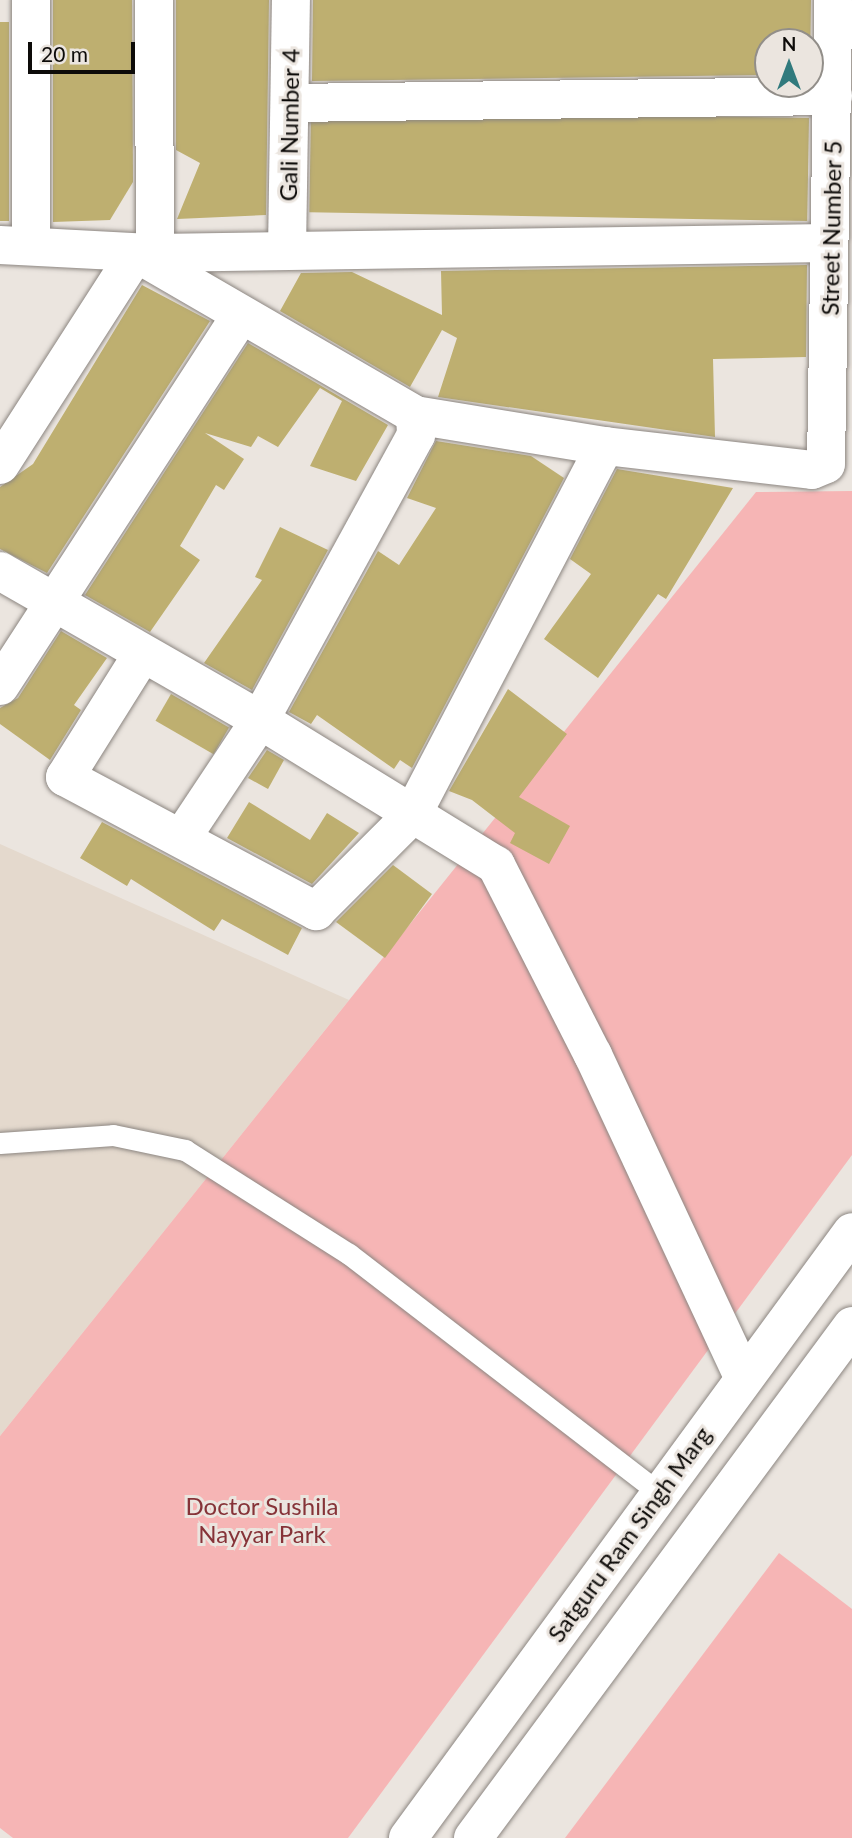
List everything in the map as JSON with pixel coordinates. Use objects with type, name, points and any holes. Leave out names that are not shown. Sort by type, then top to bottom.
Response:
[{"type":"street","points":[[0,465],[146,253],[154,0]]},
{"type":"street","name":"Gali Number 4","points":[[287,250],[291,0]]},
{"type":"street","name":"Street Number 5","points":[[605,446],[812,470],[831,457],[829,243],[832,0]]},
{"type":"street","points":[[20,10],[15,137],[15,246],[146,253],[829,243]]},
{"type":"street","points":[[290,103],[832,96]]},
{"type":"street","points":[[141,656],[65,776],[183,836],[316,911],[412,815],[605,446],[415,415],[240,316],[146,253]]},
{"type":"street","points":[[0,686],[240,316]]},
{"type":"street","points":[[183,836],[260,720],[416,435],[415,415]]},
{"type":"street","points":[[0,571],[141,656],[260,720],[496,865],[569,1005],[743,1377]]},
{"type":"street","name":"Satguru Ram Singh Marg","points":[[408,1838],[743,1377],[852,1232]]},
{"type":"street","points":[[473,1838],[852,1326]]},
{"type":"lane","points":[[0,1143],[113,1135],[185,1150],[349,1254],[659,1493]]},
{"type":"shaded area","points":[[0,844],[349,1000],[0,1436]]},
{"type":"green space","name":"Doctor Sushila Nayyar Park","points":[[852,491],[852,1155],[348,1838],[13,1838],[0,1828],[0,1436],[756,492]]},
{"type":"green space","points":[[779,1553],[852,1609],[852,1838],[565,1838]]},
{"type":"building","points":[[53,0],[132,0],[133,182],[110,220],[53,222]]},
{"type":"building","points":[[176,0],[269,0],[266,215],[177,219],[200,163],[176,150]]},
{"type":"building","points":[[313,0],[811,0],[811,28],[754,28],[754,75],[312,81]]},
{"type":"building","points":[[0,22],[9,22],[9,221],[0,221]]},
{"type":"building","points":[[311,109],[809,118],[807,221],[309,212]]},
{"type":"building","points":[[807,265],[806,357],[713,359],[715,437],[438,397],[457,338],[442,330],[410,387],[280,311],[301,273],[352,272],[442,315],[441,271]]},
{"type":"building","points":[[142,285],[210,321],[47,573],[0,549],[0,487],[33,464]]},
{"type":"building","points":[[248,343],[388,425],[356,481],[310,466],[342,401],[320,388],[278,447],[258,436],[251,447],[205,433],[244,459],[224,490],[216,485],[180,546],[200,560],[150,632],[85,595]]},
{"type":"building","points":[[436,441],[531,456],[564,478],[412,768],[400,760],[394,769],[317,715],[311,724],[289,712],[378,551],[399,565],[436,508],[407,498]]},
{"type":"building","points":[[617,469],[733,488],[666,599],[658,594],[598,678],[544,639],[591,574],[570,559]]},
{"type":"building","points":[[280,527],[328,550],[252,690],[204,663],[262,580],[255,577]]},
{"type":"building","points":[[61,631],[107,658],[74,705],[81,710],[50,760],[0,724],[0,708],[18,698]]},
{"type":"building","points":[[508,689],[567,734],[519,797],[570,826],[549,864],[510,843],[515,833],[472,800],[449,791]]},
{"type":"building","points":[[171,694],[229,728],[214,754],[156,721]]},
{"type":"building","points":[[267,750],[284,760],[268,789],[248,778]]},
{"type":"building","points":[[249,802],[310,840],[327,813],[359,833],[312,884],[227,838]]},
{"type":"building","points":[[102,822],[302,928],[288,955],[222,919],[214,931],[131,879],[127,886],[80,858]]},
{"type":"building","points":[[393,865],[432,894],[385,958],[336,922]]}]
